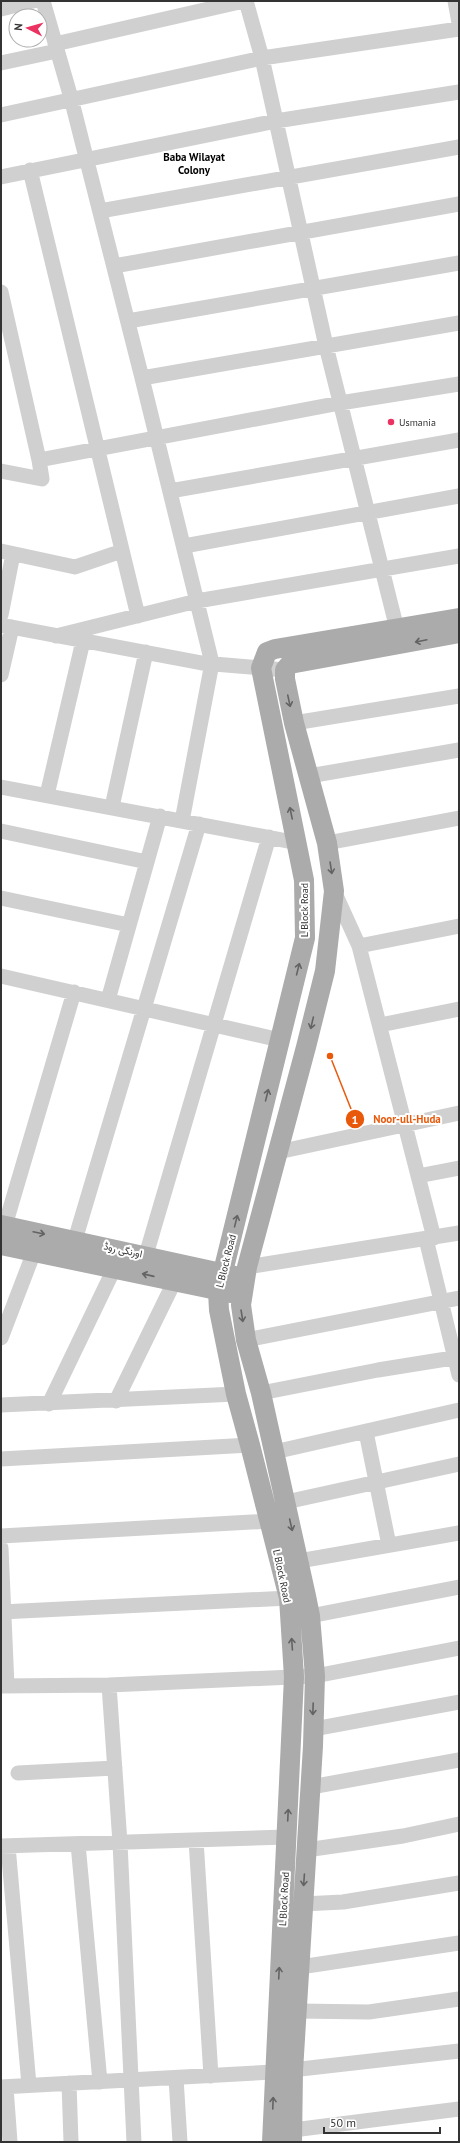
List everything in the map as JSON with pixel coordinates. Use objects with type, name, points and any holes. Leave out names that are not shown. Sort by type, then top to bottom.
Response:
[{"type":"main road","points":[[261,668],[267,652],[275,649],[459,618]]},
{"type":"main road","points":[[285,670],[290,664],[459,633]]},
{"type":"main road","name":"L Block Road","points":[[261,668],[298,843],[304,880],[305,938],[221,1282],[219,1310],[236,1394],[289,1598],[294,1677],[287,1838],[283,2072],[292,2136]]},
{"type":"main road","name":"L Block Road","points":[[272,2142],[283,2072],[298,2011],[302,1904],[311,1787],[315,1676],[310,1616],[261,1393],[246,1340],[241,1305],[245,1280],[325,971],[334,891],[327,843],[294,723],[285,679],[285,670]]},
{"type":"main road","name":"اورنگی روڈ","points":[[2,1234],[75,1240],[146,1255],[179,1272]]},
{"type":"main road","name":"اورنگی روڈ","points":[[2,1234],[34,1252],[114,1268],[179,1272],[221,1282],[245,1280]]},
{"type":"street","points":[[1,9],[33,1]]},
{"type":"street","points":[[43,1],[71,98],[100,210],[212,663],[182,821]]},
{"type":"street","points":[[1,62],[245,1],[262,58],[326,346],[398,629]]},
{"type":"street","points":[[455,1],[459,23]]},
{"type":"street","points":[[1,115],[71,98],[262,58],[459,29]]},
{"type":"street","points":[[1,177],[276,121],[459,92]]},
{"type":"street","points":[[100,210],[459,147]]},
{"type":"street","points":[[30,170],[138,616]]},
{"type":"street","points":[[114,266],[459,204]]},
{"type":"street","points":[[128,321],[459,263]]},
{"type":"street","points":[[1,292],[42,479],[1,471]]},
{"type":"street","points":[[142,378],[459,323]]},
{"type":"street","points":[[39,460],[340,403],[459,384]]},
{"type":"street","points":[[170,491],[459,440]]},
{"type":"street","points":[[184,546],[368,511],[459,496]]},
{"type":"street","points":[[1,615],[7,552],[75,567],[122,551]]},
{"type":"street","points":[[56,636],[197,601],[459,556]]},
{"type":"street","points":[[1,674],[6,626],[212,663],[285,670]]},
{"type":"street","points":[[47,795],[83,640]]},
{"type":"street","points":[[112,807],[146,652]]},
{"type":"street","points":[[294,723],[459,696]]},
{"type":"street","points":[[309,776],[459,750]]},
{"type":"street","points":[[1,786],[298,843]]},
{"type":"street","points":[[108,1000],[160,816]]},
{"type":"street","points":[[327,843],[459,818]]},
{"type":"street","points":[[75,1240],[198,824]]},
{"type":"street","points":[[1,831],[147,862]]},
{"type":"street","points":[[146,1255],[269,837]]},
{"type":"street","points":[[334,891],[359,946],[380,1025],[418,1176],[442,1301],[457,1357],[459,1375]]},
{"type":"street","points":[[1,898],[129,925]]},
{"type":"street","points":[[359,946],[459,926]]},
{"type":"street","points":[[1,976],[280,1040]]},
{"type":"street","points":[[2,1234],[74,992]]},
{"type":"street","points":[[380,1025],[459,1009]]},
{"type":"street","points":[[278,1152],[405,1123],[459,1113]]},
{"type":"street","points":[[418,1176],[459,1168]]},
{"type":"street","points":[[245,1280],[430,1238],[459,1233]]},
{"type":"street","points":[[1,1338],[34,1252]]},
{"type":"street","points":[[49,1404],[114,1268]]},
{"type":"street","points":[[116,1401],[179,1272]]},
{"type":"street","points":[[246,1340],[459,1298]]},
{"type":"street","points":[[261,1393],[378,1370],[457,1357]]},
{"type":"street","points":[[1,1405],[116,1401],[236,1394]]},
{"type":"street","points":[[274,1452],[459,1410]]},
{"type":"street","points":[[366,1432],[389,1545]]},
{"type":"street","points":[[1,1459],[250,1445]]},
{"type":"street","points":[[286,1502],[459,1464]]},
{"type":"street","points":[[1,1536],[270,1521]]},
{"type":"street","points":[[299,1561],[459,1533]]},
{"type":"street","points":[[1,1548],[4,1686],[109,1685],[315,1676],[459,1648]]},
{"type":"street","points":[[310,1616],[459,1587]]},
{"type":"street","points":[[2,1612],[289,1598]]},
{"type":"street","points":[[109,1685],[120,1843],[134,2142]]},
{"type":"street","points":[[312,1729],[459,1702]]},
{"type":"street","points":[[311,1787],[459,1760]]},
{"type":"street","points":[[18,1772],[114,1768]]},
{"type":"street","points":[[306,1850],[403,1836],[459,1824]]},
{"type":"street","points":[[29,2085],[4,1846],[287,1838]]},
{"type":"street","points":[[196,1840],[211,2076]]},
{"type":"street","points":[[78,1844],[100,2082]]},
{"type":"street","points":[[302,1904],[343,1902],[459,1883]]},
{"type":"street","points":[[300,1967],[459,1943]]},
{"type":"street","points":[[298,2011],[369,2012],[459,1999]]},
{"type":"street","points":[[10,2142],[4,2087],[283,2072],[459,2051]]},
{"type":"street","points":[[176,2078],[180,2142]]},
{"type":"street","points":[[68,2083],[71,2142]]},
{"type":"street","points":[[292,2136],[459,2109]]},
{"type":"place","name":"Usmania","points":[[391,422]]},
{"type":"place","name":"Noor-ull-Huda","points":[[330,1056]]},
{"type":"district","name":"Baba Wilayat Colony","points":[[194,163]]}]
